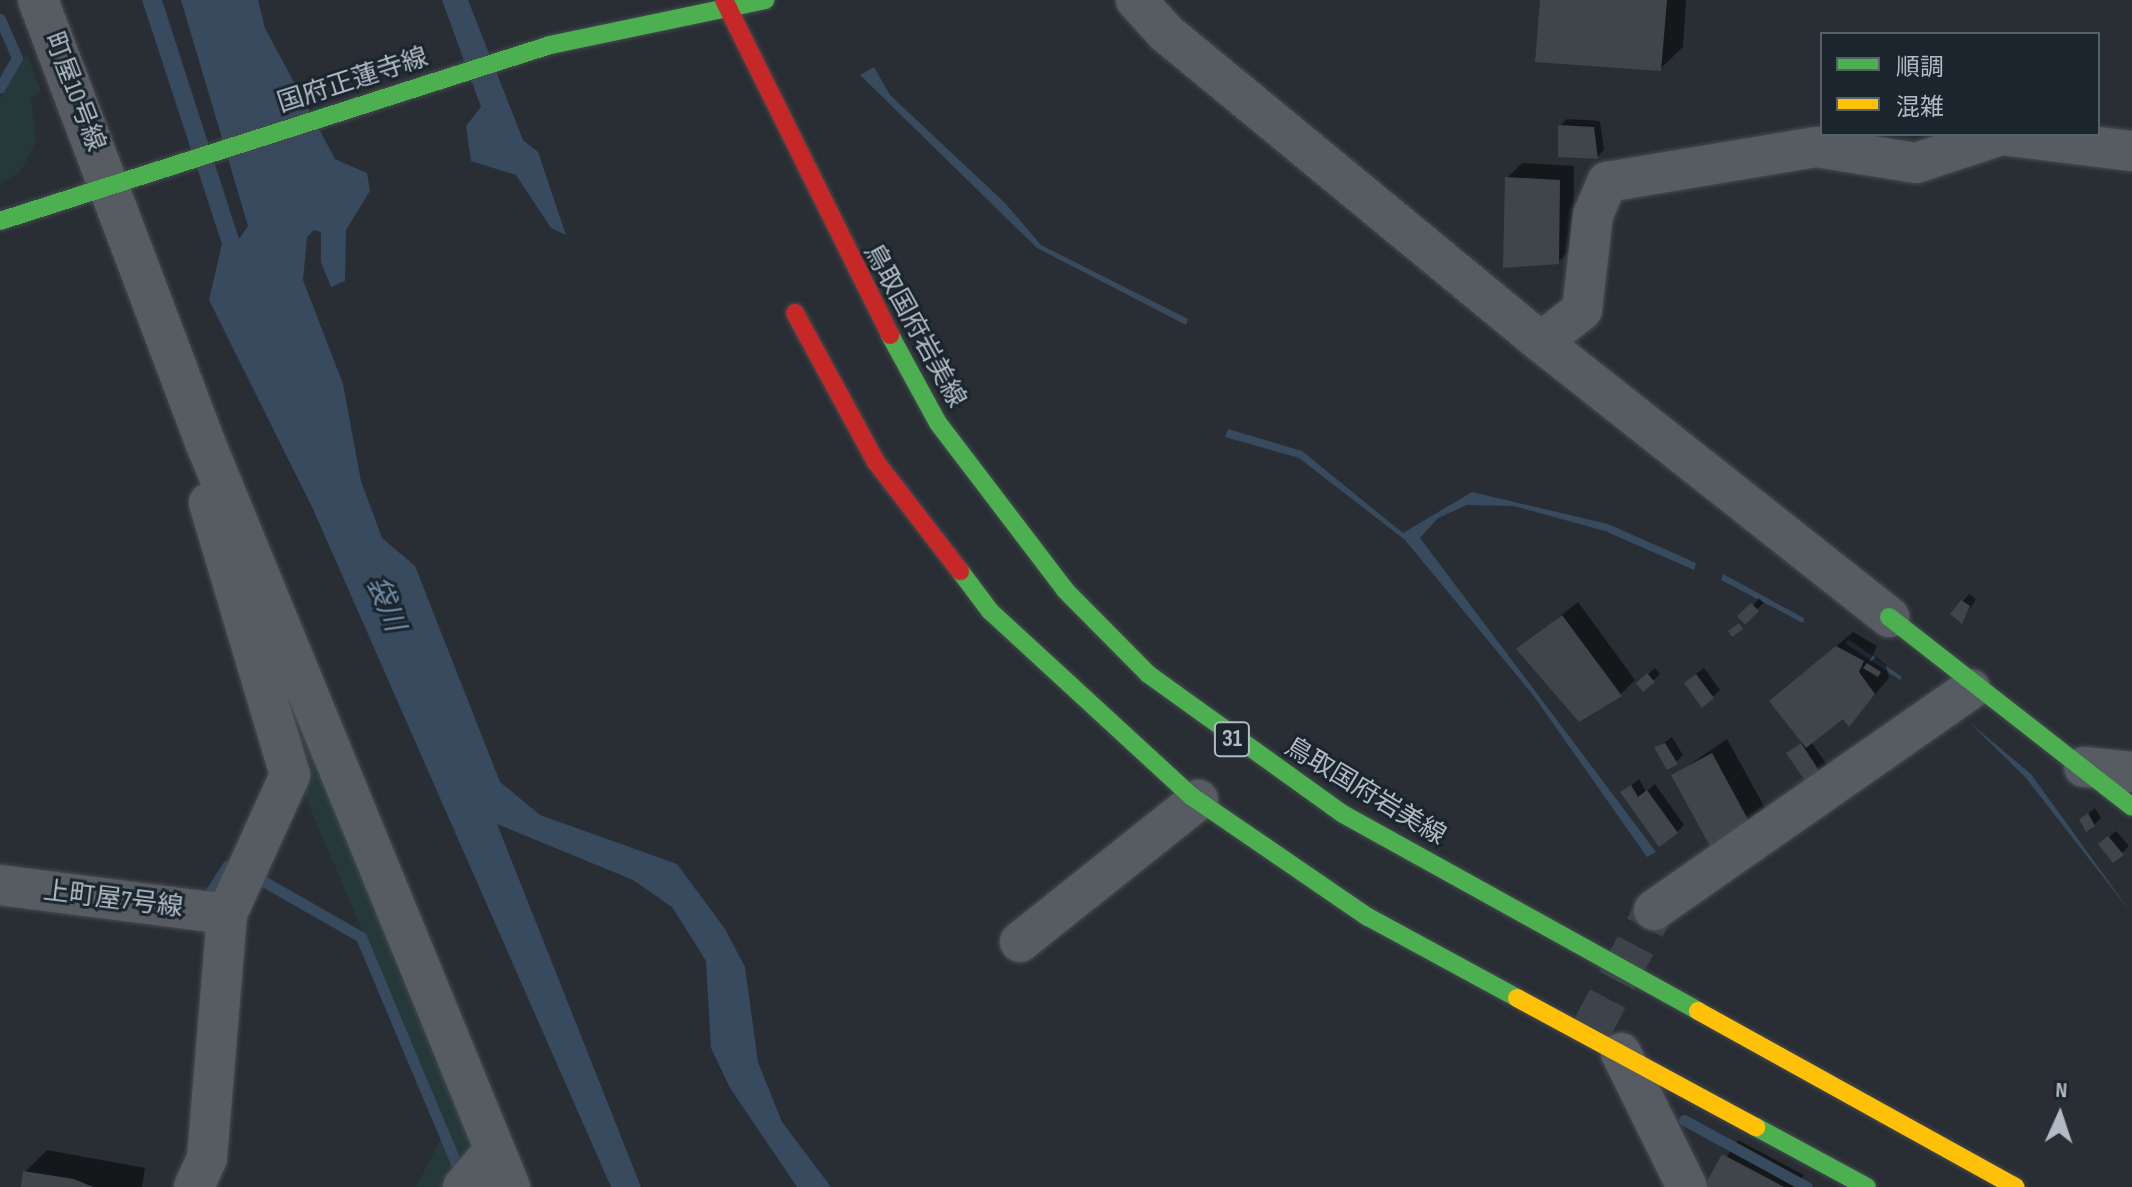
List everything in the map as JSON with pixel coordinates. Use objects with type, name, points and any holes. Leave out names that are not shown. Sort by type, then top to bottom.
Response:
[{"type":"main road","name":"国府正蓮寺線","points":[[0,221],[110,183],[173,166],[524,53],[726,2],[765,0]]},
{"type":"main road","name":"鳥取国府岩美線","points":[[726,2],[837,240],[938,423],[1065,590],[1148,674],[1343,814],[2016,1187]]},
{"type":"main road","points":[[795,313],[876,462],[990,611],[1198,800],[1368,917],[1867,1187]]},
{"type":"main road","points":[[1889,617],[1971,689],[2084,767],[2132,807]]},
{"type":"street","name":"町屋10号線","points":[[38,0],[110,183],[207,447],[493,1152],[510,1187]]},
{"type":"street","points":[[55,42],[60,0]]},
{"type":"street","points":[[1136,0],[1166,33],[1541,342],[1889,617]]},
{"type":"street","points":[[1541,342],[1582,310],[1593,215],[1607,182],[1816,147],[1916,163],[1998,136]]},
{"type":"street","points":[[2009,136],[2132,151]]},
{"type":"street","points":[[194,1187],[207,1158],[227,914],[290,775],[210,522],[207,447]]},
{"type":"street","points":[[1654,910],[1971,689]]},
{"type":"street","points":[[2084,767],[2132,772]]},
{"type":"street","points":[[1020,942],[1198,800]]},
{"type":"street","name":"上町屋7号線","points":[[0,885],[227,914]]},
{"type":"street","points":[[1621,1053],[1687,1187]]},
{"type":"street","points":[[463,1187],[493,1152]]},
{"type":"green space","points":[[27,55],[41,91],[31,97],[36,141],[20,172],[0,184],[0,99]]},
{"type":"green space","points":[[230,520],[391,929],[392,957],[436,1063],[460,1087],[481,1143],[449,1187],[416,1187],[447,1127],[303,792]]},
{"type":"water","name":"袋川","points":[[142,0],[162,0],[239,239],[248,226],[181,0],[258,0],[265,28],[335,159],[367,173],[370,191],[346,230],[345,281],[331,287],[321,262],[321,232],[314,230],[307,237],[303,280],[343,384],[361,481],[382,538],[415,566],[500,782],[540,815],[677,864],[725,929],[745,967],[758,1062],[782,1122],[831,1187],[797,1187],[730,1088],[711,1048],[706,961],[672,907],[633,880],[497,824],[641,1187],[611,1187],[313,509],[209,300],[222,244]]},
{"type":"water","points":[[442,0],[468,0],[523,140],[538,152],[566,235],[551,228],[516,175],[471,161],[466,126],[481,107]]},
{"type":"water","points":[[874,67],[890,95],[1005,203],[1041,245],[1188,319],[1186,325],[1037,248],[860,75]]},
{"type":"water","points":[[1228,429],[1302,451],[1403,533],[1472,492],[1608,524],[1696,563],[1694,570],[1605,531],[1514,506],[1467,505],[1438,518],[1420,538],[1656,852],[1647,857],[1533,695],[1405,540],[1299,458],[1225,437]]},
{"type":"water","points":[[1723,574],[1804,618],[1803,623],[1721,580]]},
{"type":"water","points":[[1848,639],[1902,677],[1900,680],[1846,644]]},
{"type":"water","points":[[1969,722],[2031,774],[2132,914],[2026,778]]},
{"type":"building","points":[[1540,0],[1667,0],[1661,71],[1535,62]]},
{"type":"building","points":[[1558,125],[1594,127],[1598,159],[1558,157]]},
{"type":"building","points":[[1505,177],[1560,180],[1559,264],[1503,268]]},
{"type":"building","points":[[1961,600],[1970,606],[1962,624],[1950,614]]},
{"type":"building","points":[[1751,603],[1759,611],[1745,625],[1737,616]]},
{"type":"building","points":[[1562,615],[1622,696],[1579,722],[1516,649]]},
{"type":"building","points":[[1739,623],[1743,629],[1732,637],[1728,631]]},
{"type":"building","points":[[1836,646],[1864,661],[1859,672],[1875,694],[1849,727],[1843,719],[1806,748],[1769,701]]},
{"type":"building","points":[[1867,663],[1881,672],[1878,677],[1863,668]]},
{"type":"building","points":[[1647,673],[1655,682],[1643,692],[1636,683]]},
{"type":"building","points":[[1696,674],[1714,698],[1702,708],[1684,683]]},
{"type":"building","points":[[1665,743],[1678,764],[1667,770],[1654,747]]},
{"type":"building","points":[[1801,743],[1822,775],[1808,785],[1786,753]]},
{"type":"building","points":[[1712,753],[1751,825],[1711,848],[1671,775]]},
{"type":"building","points":[[1631,785],[1638,797],[1647,790],[1678,833],[1659,847],[1620,792]]},
{"type":"building","points":[[2088,813],[2095,826],[2086,832],[2079,819]]},
{"type":"building","points":[[2108,836],[2124,855],[2113,863],[2098,844]]},
{"type":"building","points":[[1722,1154],[1784,1187],[1704,1187]]},
{"type":"building","points":[[23,1171],[74,1179],[93,1187],[21,1187]]},
{"type":"waterway","points":[[0,19],[17,58],[0,87]]},
{"type":"waterway","points":[[211,891],[227,866]]},
{"type":"waterway","points":[[263,881],[361,937],[461,1175]]},
{"type":"waterway","points":[[1684,1120],[1807,1187]]},
{"type":"tunnel","points":[[1589,1034],[1654,910]]},
{"type":"traffic: fast","points":[[0,221],[550,45],[765,0]]},
{"type":"traffic: fast","points":[[890,335],[938,423],[1065,590],[1148,674],[1343,814],[1698,1011]]},
{"type":"traffic: fast","points":[[960,571],[990,611],[1191,796],[1368,917],[1517,998]]},
{"type":"traffic: fast","points":[[1889,617],[2132,807]]},
{"type":"traffic: fast","points":[[1756,1127],[1867,1187]]},
{"type":"traffic: slow","points":[[1517,998],[1756,1127]]},
{"type":"traffic: slow","points":[[1698,1011],[2016,1187]]},
{"type":"traffic: jam","points":[[724,0],[890,335]]},
{"type":"traffic: jam","points":[[795,313],[876,462],[960,571]]}]
